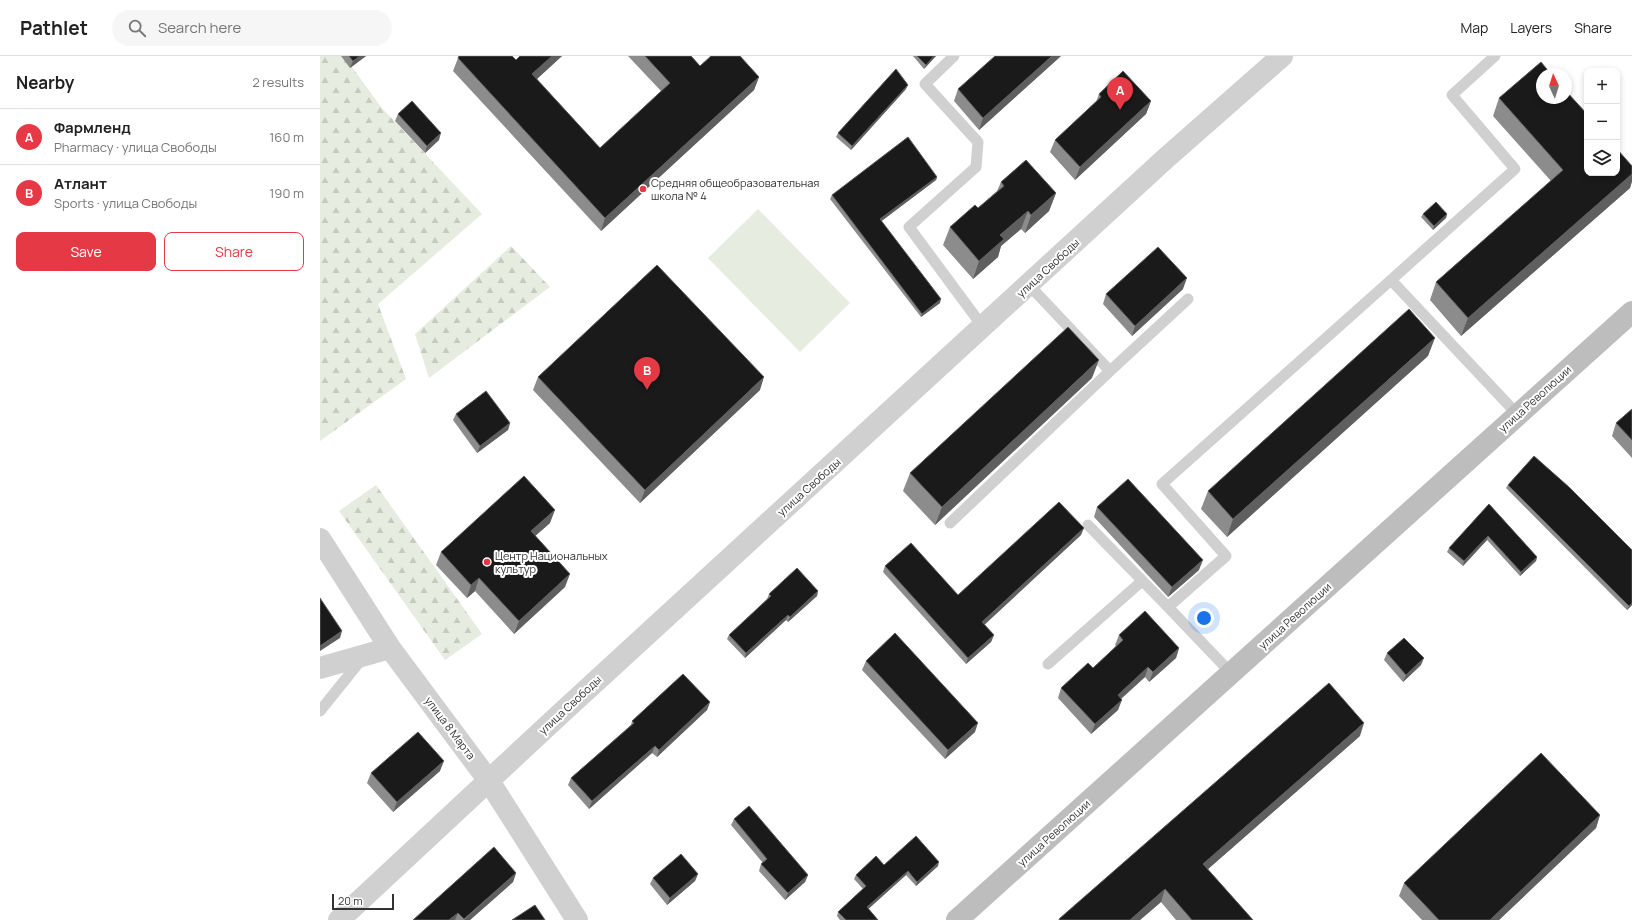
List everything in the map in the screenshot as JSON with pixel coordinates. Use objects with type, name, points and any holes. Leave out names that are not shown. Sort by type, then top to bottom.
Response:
[{"type":"main road","name":"улица Революции","points":[[957,920],[1632,312]]},
{"type":"street","name":"улица Свободы","points":[[339,920],[983,326],[1166,159],[1282,56]]},
{"type":"street","name":"улица 8 Марта","points":[[320,539],[390,648],[489,781],[577,920]]},
{"type":"street","points":[[320,668],[390,648]]},
{"type":"lane","points":[[954,56],[925,84],[978,142],[976,167],[909,227],[983,326]]},
{"type":"lane","points":[[1168,607],[1226,556],[1162,484],[1515,169],[1452,95],[1495,56]]},
{"type":"lane","points":[[1392,280],[1518,415]]},
{"type":"lane","points":[[1029,285],[1110,371]]},
{"type":"lane","points":[[950,523],[1188,299]]},
{"type":"lane","points":[[1088,525],[1231,673]]},
{"type":"lane","points":[[1048,664],[1142,581]]},
{"type":"lane","points":[[320,711],[366,654]]},
{"type":"green space","points":[[320,56],[344,56],[381,107],[482,214],[378,304],[406,379],[320,441]]},
{"type":"green space","points":[[758,209],[850,303],[800,352],[708,258]]},
{"type":"green space","points":[[511,246],[550,287],[429,378],[415,334]]},
{"type":"green space","points":[[376,485],[482,634],[445,660],[339,511]]},
{"type":"building","points":[[349,56],[360,56],[353,61]]},
{"type":"building","points":[[459,56],[512,56],[516,60],[520,56],[552,56],[532,74],[600,148],[670,83],[645,56],[691,56],[700,66],[711,56],[740,56],[759,77],[605,218],[458,58]]},
{"type":"building","points":[[917,56],[934,56],[926,65]]},
{"type":"building","points":[[995,56],[1052,56],[983,118],[958,89]]},
{"type":"building","points":[[1541,62],[1546,68],[1536,68],[1536,104],[1572,104],[1572,98],[1584,111],[1584,176],[1620,176],[1620,152],[1632,166],[1632,174],[1468,318],[1436,282],[1563,170],[1499,98]]},
{"type":"building","points":[[896,69],[908,85],[852,146],[838,133]]},
{"type":"building","points":[[1123,71],[1151,101],[1080,167],[1055,140],[1101,97],[1099,94]]},
{"type":"building","points":[[412,101],[441,133],[427,146],[398,114]]},
{"type":"building","points":[[908,137],[937,177],[880,219],[941,299],[922,314],[832,195]]},
{"type":"building","points":[[1026,160],[1056,193],[1031,215],[1028,211],[1000,235],[1004,239],[979,261],[950,227],[975,205],[978,208],[1004,186],[1001,182]]},
{"type":"building","points":[[1436,202],[1447,214],[1434,226],[1423,214]]},
{"type":"building","points":[[1158,247],[1187,278],[1135,326],[1106,294]]},
{"type":"building","points":[[657,265],[764,377],[645,490],[538,377]]},
{"type":"building","points":[[1409,309],[1435,338],[1233,519],[1208,491]]},
{"type":"building","points":[[1068,327],[1099,360],[942,507],[910,473]]},
{"type":"building","points":[[486,391],[510,423],[480,446],[456,414]]},
{"type":"building","points":[[1632,409],[1632,440],[1616,423]]},
{"type":"building","points":[[1534,456],[1569,487],[1632,550],[1632,603],[1629,606],[1508,485]]},
{"type":"building","name":"Центр Национальных культур","points":[[524,476],[555,510],[531,531],[570,574],[519,621],[479,578],[471,585],[441,552]]},
{"type":"building","points":[[1128,479],[1203,560],[1172,587],[1097,507]]},
{"type":"building","points":[[1059,502],[1084,528],[982,622],[994,635],[968,658],[885,566],[911,543],[958,595]]},
{"type":"building","points":[[1489,504],[1537,557],[1521,572],[1488,536],[1464,561],[1449,548]]},
{"type":"building","points":[[797,568],[818,591],[790,617],[788,615],[746,653],[729,635],[771,596],[769,594]]},
{"type":"building","points":[[320,598],[342,631],[320,646]]},
{"type":"building","points":[[1145,611],[1179,648],[1153,672],[1148,667],[1118,695],[1122,700],[1095,724],[1061,688],[1088,663],[1093,668],[1123,640],[1119,635]]},
{"type":"building","points":[[895,633],[978,723],[948,750],[866,661]]},
{"type":"building","points":[[1404,638],[1424,658],[1406,675],[1387,653]]},
{"type":"building","points":[[683,674],[710,702],[659,750],[655,746],[592,801],[571,778],[634,723],[632,721]]},
{"type":"building","points":[[1329,683],[1364,723],[1203,864],[1253,920],[1192,920],[1165,889],[1130,920],[1059,919]]},
{"type":"building","points":[[418,732],[444,761],[397,802],[371,773]]},
{"type":"building","points":[[1541,753],[1600,815],[1490,920],[1439,920],[1404,883]]},
{"type":"building","points":[[749,806],[808,875],[788,893],[761,864],[767,859],[734,819]]},
{"type":"building","points":[[916,836],[939,862],[917,882],[908,871],[867,907],[878,920],[846,920],[838,912],[866,886],[856,875],[876,856],[884,865]]},
{"type":"building","points":[[494,847],[516,873],[464,919],[458,913],[449,920],[413,920]]},
{"type":"building","points":[[681,854],[698,874],[670,898],[653,878]]},
{"type":"building","points":[[535,905],[545,920],[512,920]]},
{"type":"place","name":"Фармленд","points":[[1120,110]]},
{"type":"place","name":"Средняя общеобразовательная школа № 4","points":[[643,189]]},
{"type":"place","name":"Атлант","points":[[647,390]]},
{"type":"place","name":"Центр Национальных культур","points":[[487,562]]}]
